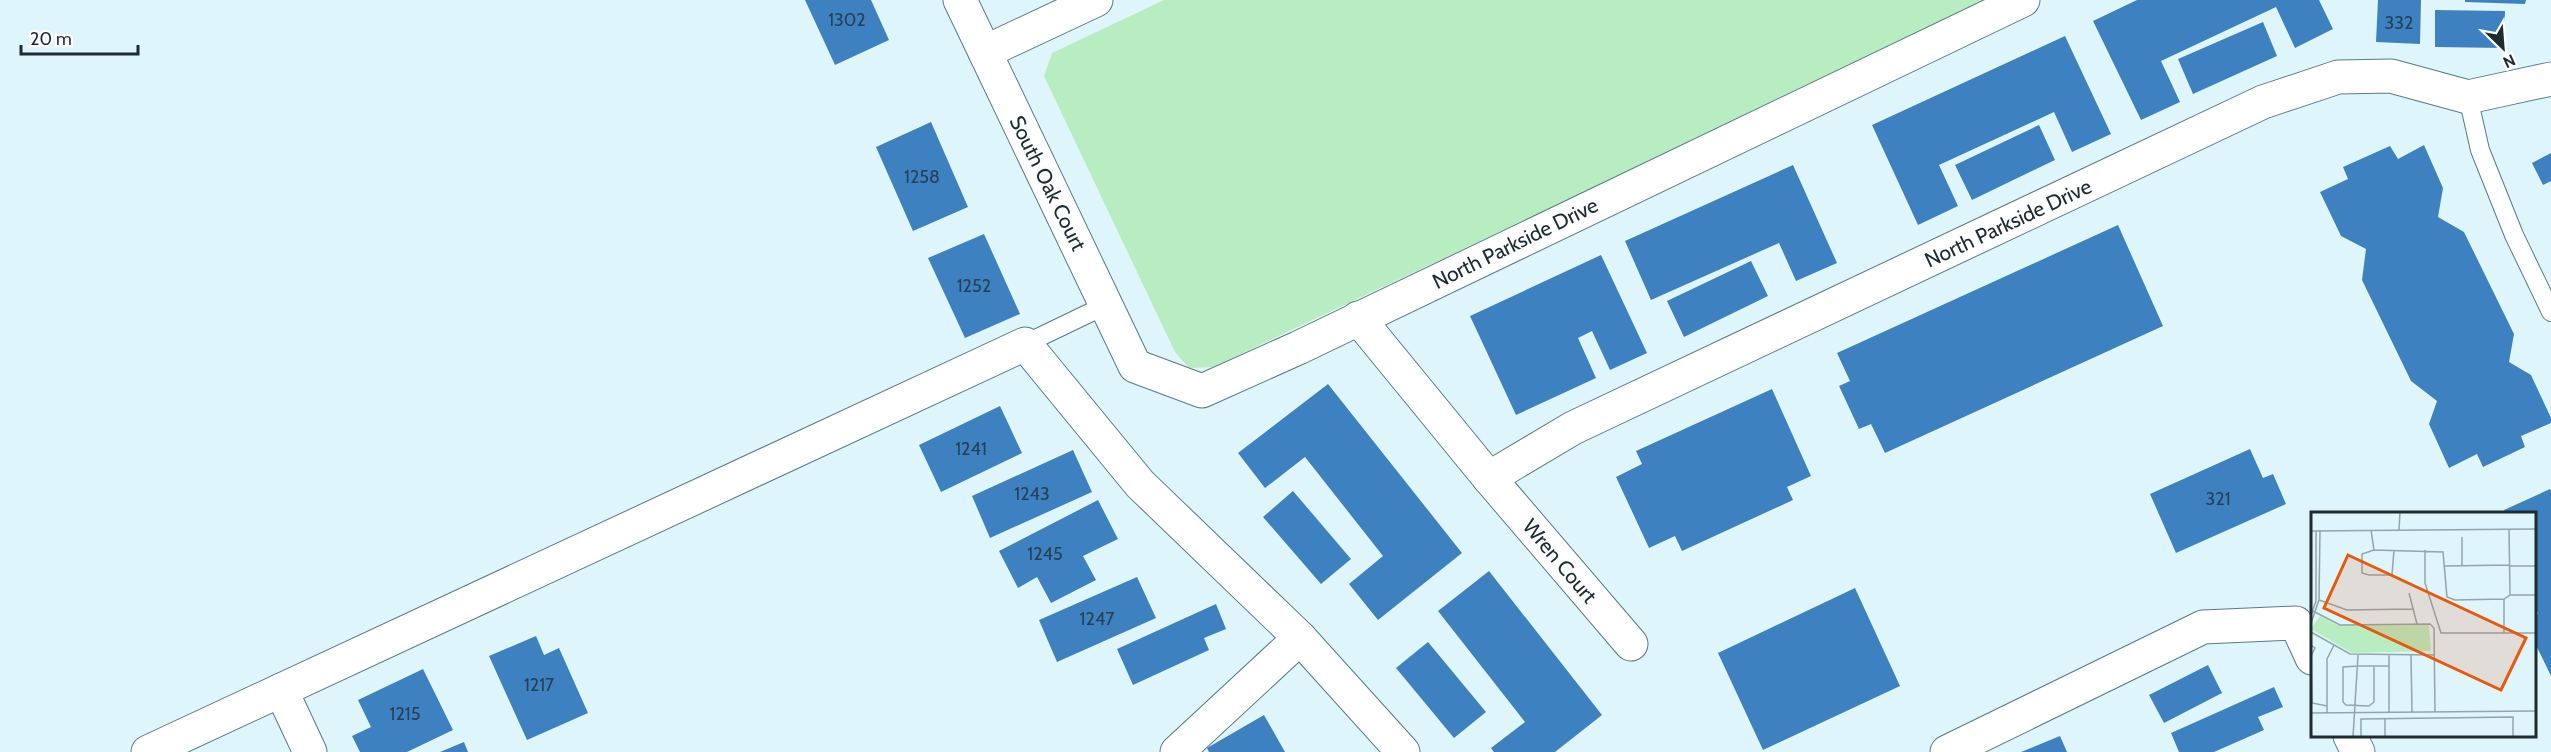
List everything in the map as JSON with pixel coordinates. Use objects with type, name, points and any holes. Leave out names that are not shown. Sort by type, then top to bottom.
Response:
[{"type":"street","name":"South Oak Court","points":[[960,0],[1135,366]]},
{"type":"street","points":[[985,52],[1096,0]]},
{"type":"street","name":"North Parkside Drive","points":[[1135,366],[1202,391],[2023,0]]},
{"type":"street","name":"North Parkside Drive","points":[[1489,478],[1573,428],[2263,102],[2338,77],[2391,76],[2468,96],[2551,79]]},
{"type":"street","name":"Wren Court","points":[[1358,318],[1489,478],[1630,644]]},
{"type":"street","points":[[148,752],[1024,344],[1140,484],[1300,638],[1402,752]]},
{"type":"street","points":[[1947,752],[2203,627],[2295,623],[2311,654]]},
{"type":"street","points":[[1177,752],[1300,638]]},
{"type":"street","points":[[281,690],[310,752]]},
{"type":"street","points":[[2351,737],[2358,752]]},
{"type":"lane","points":[[2468,96],[2480,150],[2514,235],[2551,312]]},
{"type":"lane","points":[[1024,344],[1106,305]]},
{"type":"green space","points":[[1164,0],[1991,0],[1213,367],[1189,368],[1175,352],[1044,76],[1052,53]]},
{"type":"building","points":[[805,0],[871,0],[889,40],[835,65]]},
{"type":"building","points":[[2137,0],[2319,0],[2333,29],[2295,48],[2276,7],[2161,61],[2180,102],[2141,120],[2093,21]]},
{"type":"building","points":[[2378,0],[2421,0],[2420,44],[2376,42]]},
{"type":"building","points":[[2465,0],[2526,0],[2525,4],[2465,2]]},
{"type":"building","points":[[2435,10],[2505,11],[2504,48],[2435,47]]},
{"type":"building","points":[[2263,22],[2277,56],[2193,94],[2178,59]]},
{"type":"building","points":[[2065,36],[2111,134],[2072,152],[2054,112],[1939,165],[1958,206],[1918,225],[1872,125]]},
{"type":"building","points":[[931,122],[968,207],[913,231],[876,147]]},
{"type":"building","points":[[2039,125],[2055,160],[1972,200],[1955,165]]},
{"type":"building","points":[[2424,145],[2443,188],[2438,217],[2464,232],[2514,334],[2509,362],[2531,375],[2551,418],[2551,423],[2521,436],[2525,447],[2483,467],[2477,454],[2449,468],[2429,424],[2437,401],[2411,381],[2362,280],[2366,249],[2341,236],[2320,192],[2348,179],[2343,167],[2390,146],[2398,159]]},
{"type":"building","points":[[2551,153],[2551,181],[2543,185],[2532,163]]},
{"type":"building","points":[[1793,165],[1837,263],[1796,281],[1779,243],[1651,300],[1625,241]]},
{"type":"building","points":[[2118,225],[2163,326],[1885,453],[1871,424],[1859,429],[1839,386],[1850,381],[1837,353]]},
{"type":"building","points":[[984,234],[1020,314],[965,338],[928,258]]},
{"type":"building","points":[[1601,255],[1647,353],[1610,370],[1592,331],[1578,338],[1596,378],[1516,415],[1470,316]]},
{"type":"building","points":[[1751,261],[1768,296],[1684,337],[1667,301]]},
{"type":"building","points":[[1328,384],[1462,553],[1378,620],[1349,584],[1383,556],[1305,457],[1265,488],[1238,453]]},
{"type":"building","points":[[1772,389],[1811,476],[1787,487],[1793,500],[1682,551],[1675,536],[1649,548],[1616,477],[1642,464],[1636,451]]},
{"type":"building","points":[[1000,406],[1022,453],[941,492],[919,445]]},
{"type":"building","points":[[2250,449],[2263,478],[2273,474],[2286,504],[2176,553],[2150,494]]},
{"type":"building","points":[[1073,450],[1092,492],[990,538],[972,496]]},
{"type":"building","points":[[2550,489],[2551,491],[2551,676],[2536,645],[2538,613],[2536,610],[2536,512],[2505,512],[2504,510]]},
{"type":"building","points":[[1293,491],[1351,559],[1321,584],[1263,517]]},
{"type":"building","points":[[1098,500],[1118,539],[1083,556],[1096,580],[1051,603],[1037,577],[1018,588],[999,551]]},
{"type":"building","points":[[1489,571],[1602,715],[1555,752],[1494,752],[1491,748],[1525,722],[1438,611]]},
{"type":"building","points":[[1137,577],[1156,618],[1057,662],[1039,620]]},
{"type":"building","points":[[1855,588],[1900,686],[1763,750],[1718,653]]},
{"type":"building","points":[[1216,604],[1226,629],[1204,638],[1209,650],[1133,685],[1117,649]]},
{"type":"building","points":[[536,636],[544,655],[559,648],[588,713],[527,740],[489,656]]},
{"type":"building","points":[[1428,642],[1486,712],[1454,738],[1396,668]]},
{"type":"building","points":[[2208,665],[2222,693],[2164,723],[2149,695]]},
{"type":"building","points":[[423,669],[453,730],[407,752],[360,752],[352,736],[371,727],[358,700]]},
{"type":"building","points":[[2274,687],[2283,707],[2258,717],[2264,730],[2214,752],[2179,752],[2171,733]]},
{"type":"building","points":[[1264,715],[1285,752],[1209,752],[1207,748]]},
{"type":"building","points":[[2060,736],[2067,752],[2021,752]]},
{"type":"building","points":[[464,742],[468,752],[440,752]]}]
